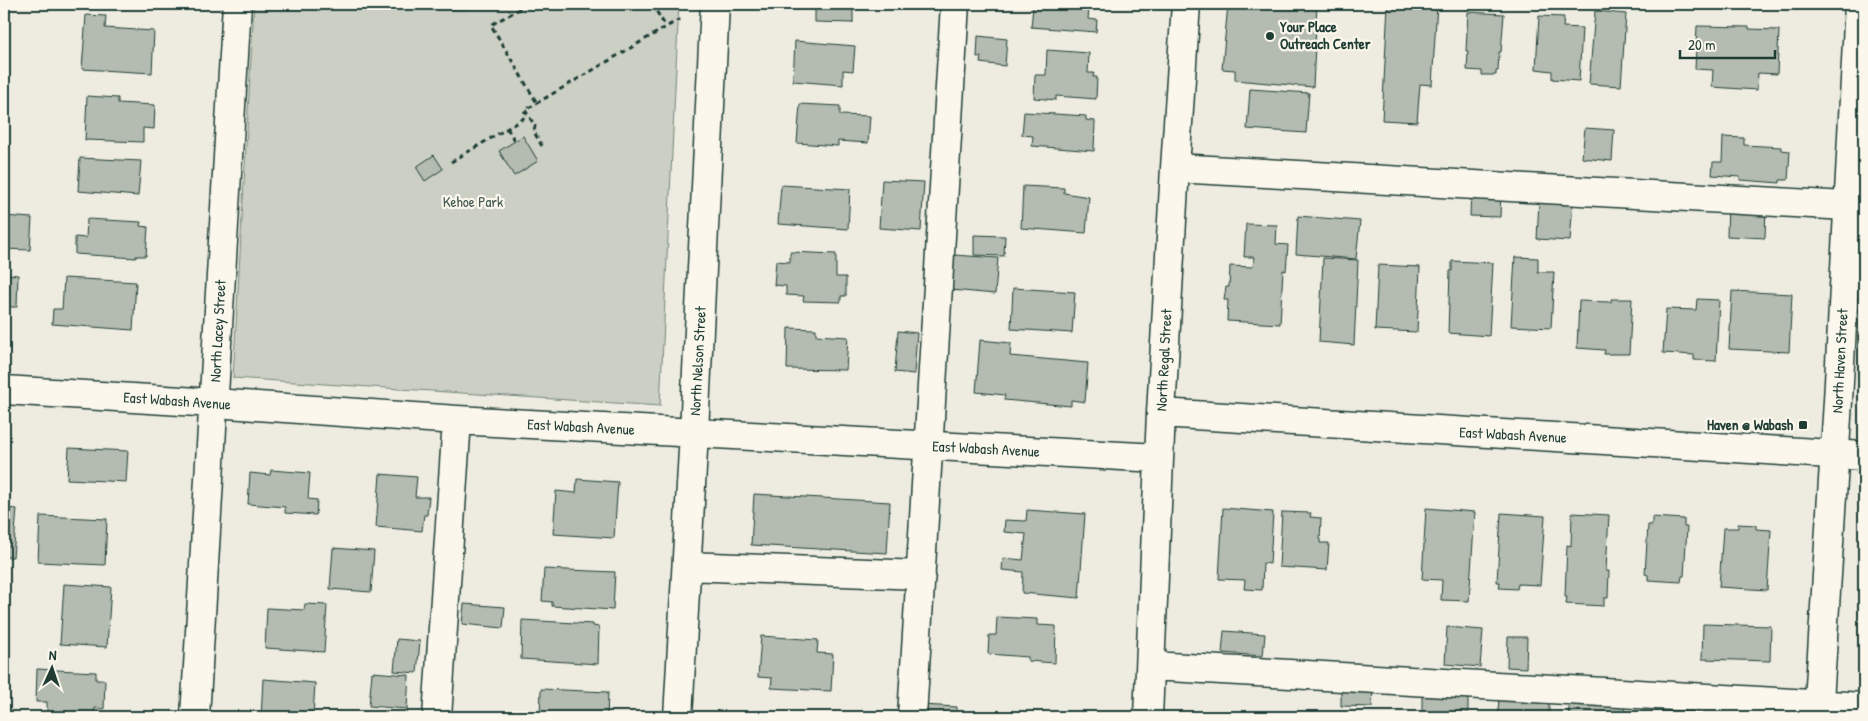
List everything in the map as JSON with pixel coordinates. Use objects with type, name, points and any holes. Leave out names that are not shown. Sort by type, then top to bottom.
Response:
[{"type":"street","name":"North Lacey Street","points":[[195,717],[237,4]]},
{"type":"street","points":[[912,717],[954,4]]},
{"type":"street","name":"North Regal Street","points":[[1148,717],[1174,168],[1186,4]]},
{"type":"street","name":"North Haven Street","points":[[1818,711],[1835,454],[1856,206],[1859,4]]},
{"type":"street","name":"North Nelson Street","points":[[678,717],[715,12]]},
{"type":"street","points":[[1174,168],[1856,206]]},
{"type":"street","name":"East Wabash Avenue","points":[[4,390],[214,402],[457,420],[1159,458]]},
{"type":"street","name":"East Wabash Avenue","points":[[1161,414],[1864,456]]},
{"type":"street","points":[[437,717],[457,420]]},
{"type":"street","points":[[687,566],[921,575]]},
{"type":"street","points":[[1151,666],[1818,711],[1864,707]]},
{"type":"path","points":[[528,4],[491,26],[537,103]]},
{"type":"path","points":[[652,4],[666,27]]},
{"type":"path","points":[[523,119],[525,110],[678,20],[715,12]]},
{"type":"path","points":[[525,110],[535,126],[534,132],[542,146]]},
{"type":"path","points":[[451,162],[528,115]]},
{"type":"path","points":[[507,128],[515,141]]},
{"type":"green space","name":"Kehoe Park","points":[[254,4],[339,4],[465,10],[465,4],[679,4],[660,406],[233,378]]},
{"type":"building","points":[[815,4],[853,4],[853,23],[815,22]]},
{"type":"building","points":[[1028,4],[1084,4],[1084,8],[1089,9],[1088,19],[1097,20],[1096,32],[1031,27],[1033,6]]},
{"type":"building","name":"Your Place Outreach Center","points":[[1228,4],[1317,4],[1313,87],[1235,80],[1235,70],[1222,69]]},
{"type":"building","points":[[1388,4],[1437,4],[1432,85],[1420,84],[1417,122],[1382,120]]},
{"type":"building","points":[[1595,11],[1626,14],[1621,86],[1589,84]]},
{"type":"building","points":[[1468,12],[1504,14],[1501,52],[1499,52],[1496,75],[1482,75],[1482,71],[1467,70]]},
{"type":"building","points":[[86,15],[106,16],[105,28],[154,31],[152,73],[82,69]]},
{"type":"building","points":[[1539,16],[1564,17],[1563,27],[1582,28],[1579,81],[1552,79],[1552,71],[1536,69]]},
{"type":"building","points":[[1697,26],[1749,27],[1749,29],[1779,30],[1777,74],[1758,73],[1757,90],[1712,87],[1713,70],[1695,69]]},
{"type":"building","points":[[978,36],[1007,39],[1005,66],[980,63],[981,57],[977,57]]},
{"type":"building","points":[[795,41],[855,46],[853,71],[843,70],[843,85],[793,81]]},
{"type":"building","points":[[1047,50],[1089,53],[1088,73],[1094,73],[1093,77],[1097,77],[1096,99],[1056,96],[1056,100],[1034,98],[1035,75],[1046,75]]},
{"type":"building","points":[[1250,89],[1309,93],[1306,133],[1247,129]]},
{"type":"building","points":[[87,96],[118,98],[118,103],[155,105],[154,129],[143,128],[143,142],[85,140]]},
{"type":"building","points":[[800,104],[840,106],[840,115],[870,116],[868,143],[838,141],[838,146],[797,143]]},
{"type":"building","points":[[1024,112],[1086,116],[1086,120],[1095,121],[1094,151],[1032,146],[1033,136],[1022,135]]},
{"type":"building","points":[[1585,128],[1614,130],[1612,161],[1582,158]]},
{"type":"building","points":[[523,136],[538,161],[514,176],[499,151]]},
{"type":"building","points":[[1723,137],[1744,138],[1744,145],[1781,147],[1781,150],[1790,151],[1788,180],[1780,180],[1780,183],[1740,180],[1740,177],[1712,175],[1713,162],[1722,162]]},
{"type":"building","points":[[434,155],[443,169],[425,181],[416,167]]},
{"type":"building","points":[[80,158],[141,161],[138,196],[78,191]]},
{"type":"building","points":[[882,180],[924,182],[921,231],[879,228]]},
{"type":"building","points":[[781,185],[850,189],[848,229],[778,224]]},
{"type":"building","points":[[1023,186],[1064,188],[1064,193],[1089,197],[1086,233],[1021,228]]},
{"type":"building","points":[[1471,189],[1501,190],[1500,217],[1470,216]]},
{"type":"building","points":[[1539,201],[1573,203],[1570,241],[1537,239]]},
{"type":"building","points":[[1728,203],[1766,205],[1765,238],[1727,236]]},
{"type":"building","points":[[4,216],[32,218],[30,250],[4,249]]},
{"type":"building","points":[[1298,216],[1360,221],[1356,259],[1296,254]]},
{"type":"building","points":[[87,219],[141,222],[140,226],[148,227],[146,256],[136,256],[136,258],[75,254],[75,237],[86,238]]},
{"type":"building","points":[[1246,224],[1277,225],[1276,244],[1288,245],[1286,271],[1283,270],[1280,324],[1227,321],[1228,300],[1224,300],[1226,287],[1229,287],[1230,266],[1253,267],[1254,257],[1244,257]]},
{"type":"building","points":[[974,235],[1005,236],[1004,256],[974,255]]},
{"type":"building","points":[[790,252],[836,254],[836,277],[846,277],[846,296],[841,296],[841,302],[803,301],[804,296],[786,295],[786,286],[774,285],[776,261],[790,262]]},
{"type":"building","points":[[954,255],[998,258],[995,294],[951,290]]},
{"type":"building","points":[[1515,257],[1538,258],[1538,272],[1554,272],[1551,328],[1511,326]]},
{"type":"building","points":[[1323,258],[1358,260],[1354,345],[1319,342]]},
{"type":"building","points":[[1452,261],[1493,263],[1489,336],[1448,333]]},
{"type":"building","points":[[1378,265],[1420,267],[1417,332],[1375,330]]},
{"type":"building","points":[[4,274],[18,275],[17,307],[4,307]]},
{"type":"building","points":[[64,278],[136,282],[133,330],[52,324],[53,309],[62,309]]},
{"type":"building","points":[[1013,288],[1075,292],[1072,333],[1011,329]]},
{"type":"building","points":[[1732,291],[1792,294],[1789,352],[1729,349]]},
{"type":"building","points":[[1611,299],[1632,299],[1629,354],[1604,354],[1605,350],[1577,348],[1579,301],[1611,302]]},
{"type":"building","points":[[1697,299],[1719,300],[1716,361],[1694,360],[1694,355],[1663,353],[1666,309],[1696,310]]},
{"type":"building","points":[[788,328],[816,329],[816,335],[848,337],[846,370],[787,369]]},
{"type":"building","points":[[898,331],[917,333],[914,374],[895,372]]},
{"type":"building","points":[[980,340],[1011,343],[1010,356],[1088,363],[1085,402],[1071,400],[1071,406],[1004,400],[1005,395],[976,392]]},
{"type":"building","points":[[69,448],[128,451],[126,482],[67,479]]},
{"type":"building","points":[[271,470],[310,473],[308,499],[317,500],[316,515],[285,513],[285,507],[248,504],[250,473],[270,475]]},
{"type":"building","points":[[380,474],[417,477],[415,497],[429,497],[427,515],[424,515],[422,531],[376,527]]},
{"type":"building","points":[[577,479],[618,482],[614,538],[553,534],[556,491],[576,493]]},
{"type":"building","points":[[754,494],[890,502],[887,553],[751,545]]},
{"type":"building","points":[[4,508],[17,509],[13,557],[4,557]]},
{"type":"building","points":[[1223,508],[1273,512],[1270,564],[1263,563],[1262,590],[1244,589],[1245,580],[1219,579]]},
{"type":"building","points":[[1426,508],[1475,512],[1469,601],[1441,600],[1442,580],[1422,579]]},
{"type":"building","points":[[1027,510],[1085,514],[1079,598],[1022,593],[1023,572],[1002,570],[1003,558],[1023,560],[1026,534],[1004,532],[1005,520],[1026,521]]},
{"type":"building","points":[[1282,512],[1311,513],[1310,517],[1321,518],[1320,543],[1329,543],[1327,570],[1279,567]]},
{"type":"building","points":[[1501,513],[1545,516],[1540,585],[1518,584],[1517,589],[1499,588],[1500,582],[1497,582]]},
{"type":"building","points":[[1572,513],[1609,515],[1606,571],[1609,571],[1608,598],[1604,598],[1604,606],[1566,604],[1567,545],[1571,546]]},
{"type":"building","points":[[40,516],[107,519],[105,565],[38,562]]},
{"type":"building","points":[[1652,517],[1684,519],[1684,527],[1687,527],[1684,576],[1682,576],[1681,582],[1648,580],[1648,575],[1645,574],[1648,525],[1652,525]]},
{"type":"building","points":[[1738,524],[1756,525],[1756,529],[1771,530],[1767,590],[1719,587],[1723,528],[1738,528]]},
{"type":"building","points":[[333,548],[374,551],[371,592],[330,589]]},
{"type":"building","points":[[544,569],[615,572],[613,610],[552,606],[552,602],[542,601]]},
{"type":"building","points":[[64,584],[111,587],[107,647],[60,644]]},
{"type":"building","points":[[305,604],[327,605],[324,652],[265,648],[267,608],[304,610]]},
{"type":"building","points":[[464,604],[505,607],[503,628],[462,624]]},
{"type":"building","points":[[997,617],[1037,619],[1037,625],[1056,626],[1055,663],[1028,661],[1028,657],[988,654],[989,635],[996,635]]},
{"type":"building","points":[[522,620],[593,624],[593,626],[599,627],[598,664],[521,659]]},
{"type":"building","points":[[1703,624],[1771,626],[1770,661],[1702,659]]},
{"type":"building","points":[[1447,627],[1483,630],[1480,667],[1445,664]]},
{"type":"building","points":[[1224,631],[1265,634],[1263,656],[1222,653]]},
{"type":"building","points":[[761,636],[818,640],[817,653],[833,654],[831,691],[771,688],[772,678],[758,677]]},
{"type":"building","points":[[1508,637],[1527,637],[1526,668],[1507,667]]},
{"type":"building","points":[[397,639],[420,641],[417,673],[394,671]]},
{"type":"building","points":[[37,669],[96,672],[96,680],[105,680],[104,709],[95,708],[94,714],[47,712],[47,702],[36,702]]},
{"type":"building","points":[[372,672],[409,675],[407,709],[369,706]]},
{"type":"building","points":[[263,679],[315,683],[313,717],[261,717]]},
{"type":"building","points":[[1341,686],[1373,687],[1372,707],[1341,706]]},
{"type":"building","points":[[541,689],[608,692],[607,717],[540,717]]},
{"type":"building","points":[[1499,693],[1549,695],[1549,717],[1498,717]]},
{"type":"building","points":[[1422,695],[1468,697],[1468,717],[1422,717]]},
{"type":"building","points":[[1570,696],[1625,700],[1624,717],[1568,717]]},
{"type":"building","points":[[1702,701],[1764,704],[1764,717],[1701,717]]},
{"type":"building","points":[[922,705],[957,707],[957,717],[921,717]]},
{"type":"place","name":"Your Place Outreach Center","points":[[1270,36]]},
{"type":"place","name":"Haven @ Wabash","points":[[1803,425]]}]
